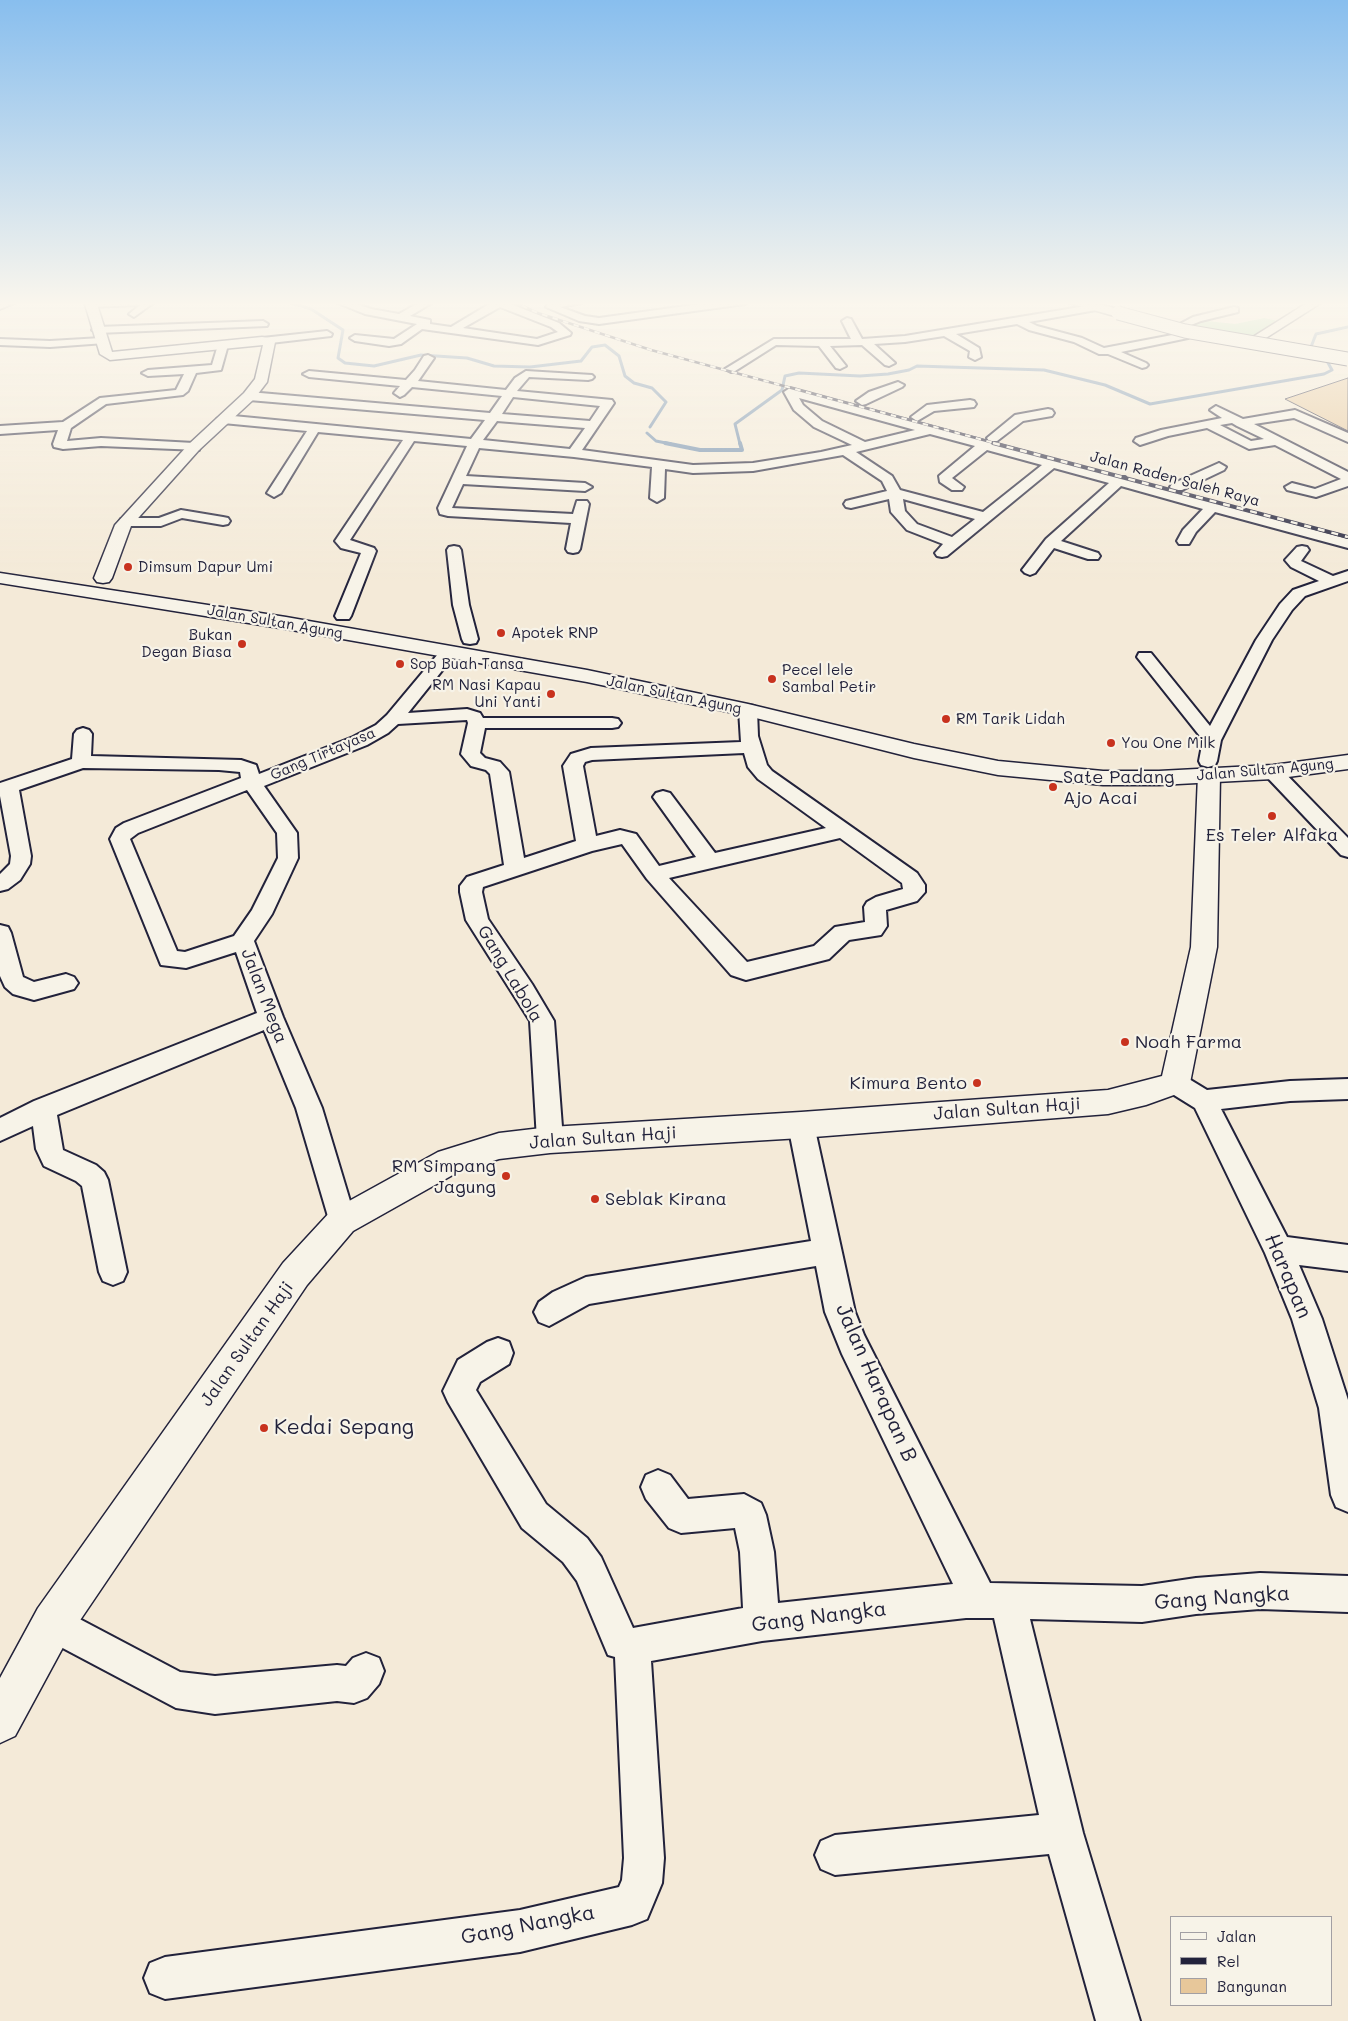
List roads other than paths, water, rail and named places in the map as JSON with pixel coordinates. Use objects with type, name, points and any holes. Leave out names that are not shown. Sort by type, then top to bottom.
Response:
[{"type":"main road","points":[[103,578],[120,528],[194,447],[249,396]]},
{"type":"main road","name":"Jalan Sultan Agung","points":[[3,574],[25,566],[343,616],[470,639],[914,751],[998,768],[1103,778],[1159,778],[1209,759],[1273,772],[1348,762]]},
{"type":"main road","name":"Jalan Sultan Agung","points":[[3,574],[449,652],[591,669],[1023,756],[1139,763],[1209,759],[1348,746]]},
{"type":"main road","points":[[286,623],[300,609]]},
{"type":"main road","points":[[1175,1083],[1204,947],[1209,759]]},
{"type":"main road","name":"Jalan Sultan Haji","points":[[0,1721],[53,1623],[295,1274],[342,1221],[449,1161],[499,1146],[550,1140],[800,1125],[1108,1102],[1146,1093],[1175,1083]]},
{"type":"street","points":[[0,430],[66,426],[104,401],[157,395]]},
{"type":"street","points":[[361,434],[398,395]]},
{"type":"street","points":[[507,395],[494,417],[474,443],[445,508],[446,511],[579,518]]},
{"type":"street","points":[[523,395],[608,403],[574,453]]},
{"type":"street","points":[[792,395],[798,407],[818,424],[862,446]]},
{"type":"street","points":[[802,395],[930,430]]},
{"type":"street","points":[[834,395],[862,401],[917,417],[989,442],[1177,487],[1348,533]]},
{"type":"street","points":[[862,401],[871,395]]},
{"type":"street","points":[[249,396],[593,425]]},
{"type":"street","points":[[917,417],[931,408],[970,404]]},
{"type":"street","points":[[1216,410],[1348,477]]},
{"type":"street","points":[[957,487],[945,479],[946,476],[1019,418],[1048,413]]},
{"type":"street","points":[[1140,441],[1165,433],[1208,424],[1298,414],[1348,438]]},
{"type":"street","name":"Jalan Raden Saleh Raya","points":[[223,419],[361,434],[412,437],[574,453],[693,469],[753,467],[845,450],[930,430],[989,442],[1052,463],[1120,480],[1348,544]]},
{"type":"street","points":[[1208,424],[1249,445],[1278,440]]},
{"type":"street","points":[[66,426],[59,444],[101,442],[194,447]]},
{"type":"street","points":[[274,494],[314,429]]},
{"type":"street","points":[[343,616],[368,551],[346,545],[342,541],[412,437]]},
{"type":"street","points":[[845,450],[886,479],[895,494],[898,512],[912,527],[953,543]]},
{"type":"street","points":[[573,549],[589,455]]},
{"type":"street","points":[[942,553],[1052,463]]},
{"type":"street","points":[[656,498],[659,465]]},
{"type":"street","points":[[1177,487],[1219,467]]},
{"type":"street","points":[[458,480],[585,487]]},
{"type":"street","points":[[1030,570],[1051,542],[1120,480]]},
{"type":"street","points":[[1292,487],[1316,493],[1348,481]]},
{"type":"street","points":[[851,504],[895,494],[985,516]]},
{"type":"street","points":[[1184,542],[1190,530],[1213,506]]},
{"type":"street","points":[[126,522],[161,522],[181,514],[223,520]]},
{"type":"street","points":[[1051,542],[1093,556]]},
{"type":"street","points":[[454,550],[461,605],[470,639]]},
{"type":"street","points":[[1302,550],[1292,560],[1296,564],[1331,581]]},
{"type":"street","points":[[1209,759],[1264,640],[1286,607],[1299,593],[1348,576]]},
{"type":"street","name":"Gang Tirtayasa","points":[[243,941],[186,960],[169,959],[120,839],[123,833],[131,828],[360,741],[382,729],[394,718],[449,652]]},
{"type":"street","points":[[1145,657],[1209,759]]},
{"type":"street","points":[[748,710],[749,736],[758,767],[765,775],[844,831],[910,878],[914,885],[914,892],[909,896],[884,902],[876,907],[876,926],[873,929],[842,933],[825,952],[752,969],[739,969],[654,874],[844,831]]},
{"type":"street","points":[[394,718],[467,714],[474,717],[477,723],[470,754],[478,762],[493,766],[499,772],[515,867]]},
{"type":"street","points":[[477,723],[612,723]]},
{"type":"street","points":[[81,762],[83,734]]},
{"type":"street","points":[[587,845],[573,766],[578,758],[591,754],[752,747]]},
{"type":"street","name":"Jalan Mega","points":[[5,789],[81,762],[240,766],[249,769],[252,782],[287,834],[288,858],[261,914],[247,932],[243,941],[271,1017],[309,1108],[342,1221]]},
{"type":"street","points":[[1273,772],[1348,850]]},
{"type":"street","points":[[0,884],[13,875],[20,864],[21,856],[5,789]]},
{"type":"street","points":[[663,797],[685,829],[704,850],[708,861]]},
{"type":"street","name":"Gang Labola","points":[[550,1140],[542,1021],[524,990],[477,920],[471,886],[475,882],[515,867],[620,837],[629,839],[654,874]]},
{"type":"street","points":[[0,933],[13,981],[21,988],[34,991],[66,983]]},
{"type":"street","points":[[0,1130],[43,1110],[271,1017]]},
{"type":"street","points":[[1175,1083],[1204,1101],[1290,1091],[1348,1088]]},
{"type":"street","name":"Harapan","points":[[1204,1101],[1278,1249],[1307,1319],[1335,1408],[1348,1495]]},
{"type":"street","points":[[43,1110],[49,1149],[53,1158],[86,1173],[94,1180],[113,1272]]},
{"type":"street","name":"Jalan Harapan B","points":[[800,1125],[840,1312],[853,1344],[993,1600]]},
{"type":"street","points":[[1278,1249],[1348,1258]]},
{"type":"street","points":[[549,1312],[562,1302],[586,1291],[827,1251]]},
{"type":"street","points":[[498,1353],[469,1371],[460,1391],[534,1516],[575,1550],[590,1568],[621,1642],[633,1646]]},
{"type":"street","points":[[658,1487],[681,1516],[744,1511],[749,1515],[756,1552],[762,1623]]},
{"type":"street","name":"Gang Nangka","points":[[166,1978],[520,1931],[632,1904],[642,1883],[644,1858],[632,1682],[633,1646],[762,1623],[993,1600],[1142,1604],[1196,1596],[1260,1591],[1348,1594]]},
{"type":"street","points":[[993,1600],[1020,1650],[1062,1833],[1118,2021]]},
{"type":"street","points":[[53,1623],[176,1690],[215,1694],[337,1683],[354,1685],[366,1671]]},
{"type":"street","points":[[835,1856],[1062,1833]]},
{"type":"waterway","points":[[650,427],[666,402],[659,395]]},
{"type":"waterway","points":[[740,444],[735,424],[775,395]]},
{"type":"waterway","points":[[1129,395],[1150,404],[1200,395]]},
{"type":"waterway","points":[[647,433],[656,441],[671,444]]},
{"type":"waterway","points":[[665,443],[700,450],[742,450],[740,443]]},
{"type":"railway","points":[[818,395],[998,444]]},
{"type":"railway","points":[[993,443],[1348,537]]},
{"type":"place","name":"Dimsum Dapur Umi","points":[[128,567]]},
{"type":"place","name":"Apotek RNP","points":[[501,633]]},
{"type":"place","name":"Bukan Degan Biasa","points":[[242,644]]},
{"type":"place","name":"Sop Buah Tansa","points":[[400,664]]},
{"type":"place","name":"Pecel lele Sambal Petir","points":[[772,679]]},
{"type":"place","name":"RM Nasi Kapau Uni Yanti","points":[[551,694]]},
{"type":"place","name":"RM Tarik Lidah","points":[[946,719]]},
{"type":"place","name":"You One Milk","points":[[1111,743]]},
{"type":"place","name":"Sate Padang Ajo Acai","points":[[1053,787]]},
{"type":"place","name":"Es Teler Alfaka","points":[[1272,816]]},
{"type":"place","name":"Noah Farma","points":[[1125,1042]]},
{"type":"place","name":"Kimura Bento","points":[[977,1083]]},
{"type":"place","name":"RM Simpang Jagung","points":[[506,1176]]},
{"type":"place","name":"Seblak Kirana","points":[[595,1199]]},
{"type":"place","name":"Kedai Sepang","points":[[264,1428]]}]
